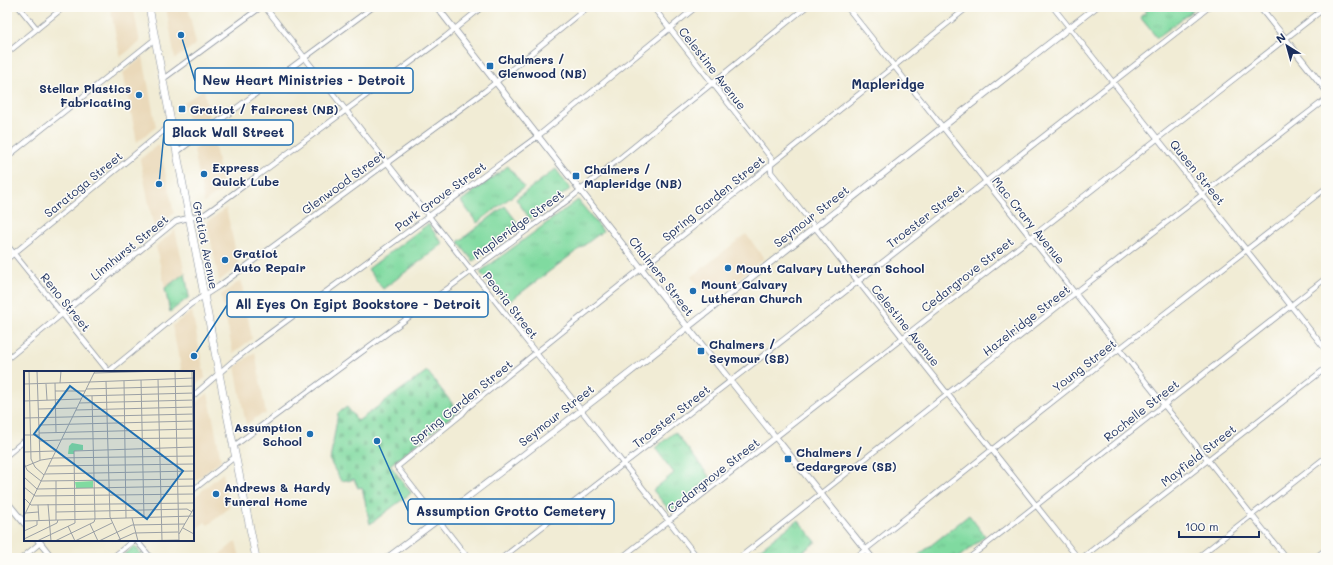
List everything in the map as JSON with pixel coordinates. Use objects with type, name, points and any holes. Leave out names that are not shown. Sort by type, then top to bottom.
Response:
[{"type":"main road","name":"Gratiot Avenue","points":[[149,7],[256,558]]},
{"type":"street","points":[[19,7],[37,29]]},
{"type":"street","points":[[7,53],[64,7]]},
{"type":"street","points":[[163,79],[261,7]]},
{"type":"street","name":"Peoria Street","points":[[265,7],[698,558]]},
{"type":"street","points":[[177,152],[373,7]]},
{"type":"street","name":"Chalmers Street","points":[[437,7],[688,327],[872,558]]},
{"type":"street","name":"Linnhurst Street","points":[[7,359],[176,221],[205,214],[455,29],[482,7]]},
{"type":"street","name":"Glenwood Street","points":[[110,371],[192,304],[205,296],[496,82],[588,7]]},
{"type":"street","name":"Celestine Avenue","points":[[653,7],[771,158],[771,172],[1078,558]]},
{"type":"street","name":"Park Grove Street","points":[[194,395],[261,339],[538,136],[696,7]]},
{"type":"street","name":"Mapleridge Street","points":[[234,446],[580,190],[806,7]]},
{"type":"street","name":"Mac Crary Avenue","points":[[847,7],[1286,558]]},
{"type":"street","name":"Spring Garden Street","points":[[438,520],[397,466],[462,414],[467,408],[968,7]]},
{"type":"street","name":"Queen Street","points":[[1053,7],[1326,350]]},
{"type":"street","name":"Seymour Street","points":[[387,558],[688,327],[942,126],[1096,7]]},
{"type":"street","name":"Troester Street","points":[[502,558],[732,382],[985,181],[1209,7]]},
{"type":"street","points":[[1260,7],[1326,90]]},
{"type":"street","name":"Cedargrove Street","points":[[621,558],[1326,7]]},
{"type":"street","points":[[7,157],[155,40]]},
{"type":"street","name":"Hazelridge Street","points":[[739,558],[1326,98]]},
{"type":"street","name":"Saratoga Street","points":[[7,259],[172,124]]},
{"type":"street","name":"Young Street","points":[[855,558],[1326,188]]},
{"type":"street","name":"Reno Street","points":[[7,245],[108,371]]},
{"type":"street","name":"Rochelle Street","points":[[969,558],[1326,278]]},
{"type":"street","name":"Mayfield Street","points":[[1082,558],[1326,368]]},
{"type":"street","points":[[7,455],[24,441]]},
{"type":"street","points":[[194,489],[236,456]]},
{"type":"street","points":[[1197,558],[1326,458]]},
{"type":"street","points":[[7,502],[24,523]]},
{"type":"street","points":[[438,520],[468,558]]},
{"type":"street","points":[[112,558],[134,541]]},
{"type":"street","points":[[136,541],[151,558]]},
{"type":"street","points":[[22,558],[39,542],[52,558]]},
{"type":"street","points":[[1316,558],[1326,550]]},
{"type":"shaded area","points":[[110,7],[133,7],[140,42],[120,57]]},
{"type":"shaded area","points":[[166,7],[188,7],[196,44],[175,59]]},
{"type":"shaded area","points":[[143,57],[156,127],[137,142],[123,73]]},
{"type":"shaded area","points":[[204,89],[209,118],[190,131],[184,103]]},
{"type":"shaded area","points":[[213,136],[223,189],[204,203],[194,150]]},
{"type":"shaded area","points":[[159,144],[174,213],[154,229],[140,159]]},
{"type":"shaded area","points":[[226,208],[239,266],[219,281],[207,222]]},
{"type":"shaded area","points":[[175,230],[185,273],[165,288],[156,246]]},
{"type":"shaded area","name":"Mount Calvary Lutheran School","points":[[746,234],[764,258],[710,301],[691,277]]},
{"type":"shaded area","points":[[241,280],[252,339],[233,353],[221,295]]},
{"type":"shaded area","points":[[192,311],[205,378],[194,386],[194,371],[182,371],[172,326]]},
{"type":"shaded area","points":[[255,352],[266,414],[260,415],[246,425],[235,367]]},
{"type":"shaded area","points":[[208,393],[221,460],[194,482],[194,404]]},
{"type":"shaded area","points":[[223,473],[229,508],[208,525],[205,522],[194,531],[194,497]]},
{"type":"shaded area","points":[[236,541],[240,558],[217,558],[217,557]]},
{"type":"green space","points":[[1142,7],[1197,7],[1157,38],[1140,17],[1146,12]]},
{"type":"green space","points":[[508,166],[524,187],[477,223],[461,201]]},
{"type":"green space","points":[[556,169],[570,189],[530,219],[516,199]]},
{"type":"green space","points":[[578,200],[603,231],[506,304],[480,272]]},
{"type":"green space","points":[[505,206],[520,226],[473,261],[458,242]]},
{"type":"green space","points":[[428,224],[443,244],[383,289],[368,269]]},
{"type":"green space","points":[[185,273],[189,297],[170,312],[165,288]]},
{"type":"green space","points":[[427,371],[458,411],[390,465],[411,493],[370,524],[362,487],[358,488],[354,479],[341,481],[330,461],[338,413],[347,407],[358,421]]},
{"type":"green space","points":[[675,432],[711,479],[670,511],[653,490],[674,473],[655,448]]},
{"type":"green space","points":[[969,515],[985,536],[958,558],[915,558]]},
{"type":"green space","points":[[798,520],[816,542],[794,558],[748,558]]},
{"type":"green space","points":[[135,546],[144,558],[120,558]]},
{"type":"place","name":"New Heart Ministries - Detroit","points":[[181,35]]},
{"type":"place","name":"Chalmers / Glenwood (NB)","points":[[490,66]]},
{"type":"place","name":"Stellar Plastics Fabricating","points":[[139,95]]},
{"type":"place","name":"Gratiot / Faircrest (NB)","points":[[182,109]]},
{"type":"place","name":"Express Quick Lube","points":[[204,174]]},
{"type":"place","name":"Chalmers / Mapleridge (NB)","points":[[576,176]]},
{"type":"place","name":"Black Wall Street","points":[[159,184]]},
{"type":"place","name":"Gratiot Auto Repair","points":[[225,260]]},
{"type":"place","name":"Mount Calvary Lutheran School","points":[[728,268]]},
{"type":"place","name":"Mount Calvary Lutheran Church","points":[[693,291]]},
{"type":"place","name":"Chalmers / Seymour (SB)","points":[[701,351]]},
{"type":"place","name":"All Eyes On Egipt Bookstore - Detroit","points":[[194,356]]},
{"type":"place","name":"Assumption School","points":[[310,434]]},
{"type":"place","name":"Assumption Grotto Cemetery","points":[[377,441]]},
{"type":"place","name":"Chalmers / Cedargrove (SB)","points":[[788,459]]},
{"type":"place","name":"Andrews & Hardy Funeral Home","points":[[216,494]]},
{"type":"district","name":"Mapleridge","points":[[888,83]]}]
